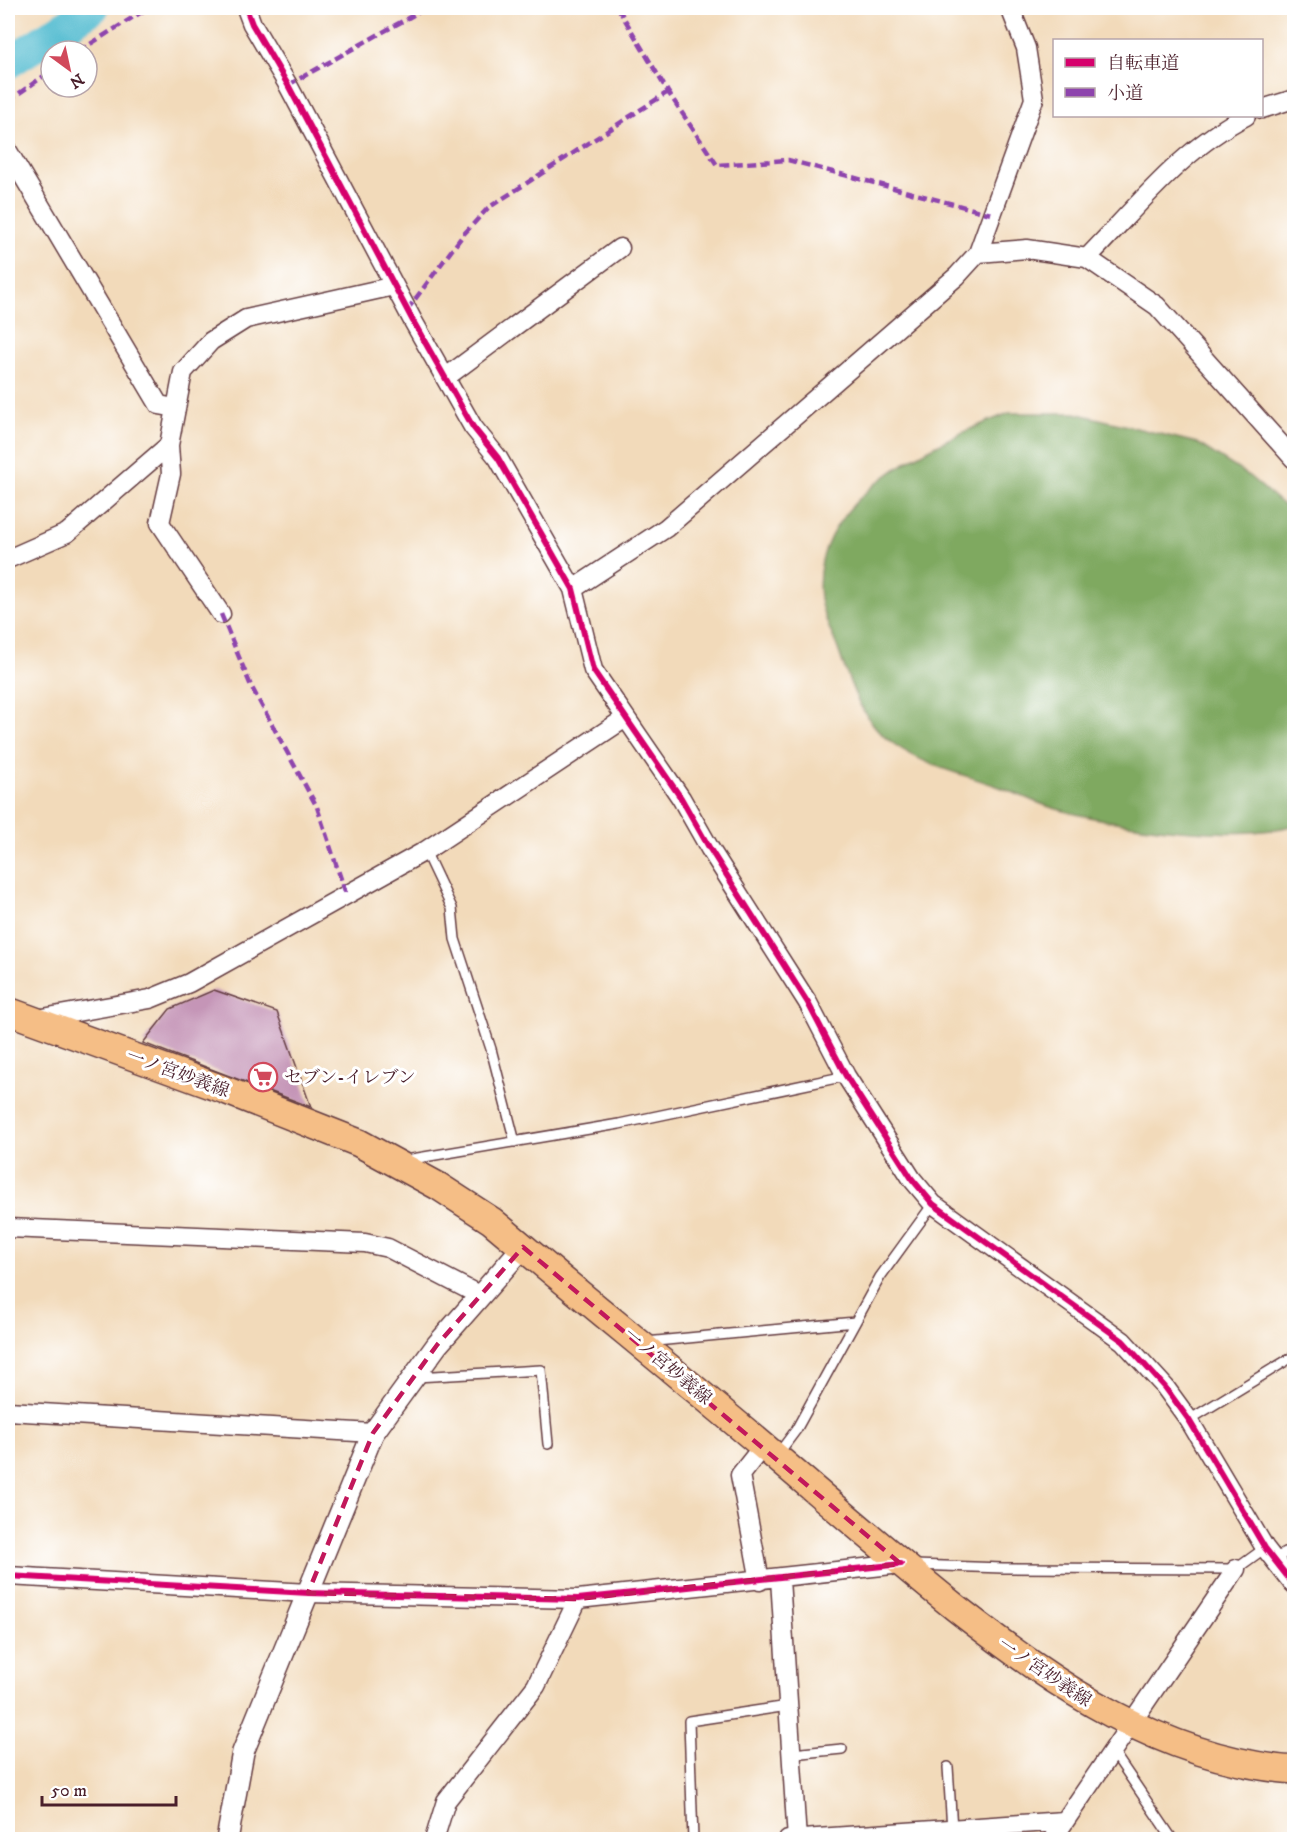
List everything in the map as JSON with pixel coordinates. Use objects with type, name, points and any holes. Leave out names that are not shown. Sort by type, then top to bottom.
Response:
[{"type":"main road","name":"一ノ宮妙義線","points":[[8,1011],[246,1098],[359,1143],[396,1162],[492,1221],[640,1342],[901,1564],[1040,1671],[1078,1697],[1129,1723],[1211,1755],[1250,1764],[1294,1770]]},
{"type":"street","points":[[246,8],[252,24],[288,85],[445,378],[473,427],[498,458],[573,589],[592,670],[681,798],[808,1003],[846,1076],[912,1179],[933,1204],[1123,1341],[1165,1387],[1189,1420],[1269,1554],[1294,1585]]},
{"type":"street","points":[[573,589],[666,528],[957,276],[978,253],[1034,99],[1026,48],[1010,8]]},
{"type":"street","points":[[1263,109],[1294,99]]},
{"type":"street","points":[[1087,258],[1179,164],[1220,129],[1244,117]]},
{"type":"street","points":[[8,151],[159,405],[176,408]]},
{"type":"street","points":[[445,378],[620,248]]},
{"type":"street","points":[[978,253],[1027,249],[1087,258],[1157,306],[1294,459]]},
{"type":"street","points":[[221,614],[160,523],[171,474],[169,445],[183,372],[211,341],[246,320],[394,286]]},
{"type":"street","points":[[8,559],[68,533],[169,445]]},
{"type":"street","points":[[33,1020],[150,999],[189,982],[425,851],[624,718]]},
{"type":"street","points":[[8,1228],[365,1243],[388,1248],[479,1295]]},
{"type":"street","points":[[227,1839],[243,1752],[373,1433],[437,1345],[524,1247]]},
{"type":"street","points":[[8,1411],[373,1433]]},
{"type":"street","points":[[760,1581],[740,1475],[769,1451]]},
{"type":"street","points":[[8,1576],[308,1593],[578,1599],[780,1579],[901,1564]]},
{"type":"street","points":[[1052,1839],[1111,1749],[1236,1569]]},
{"type":"street","points":[[780,1579],[797,1839]]},
{"type":"street","points":[[434,1839],[446,1801],[536,1686],[578,1599]]},
{"type":"street","points":[[788,1839],[1064,1821]]},
{"type":"lane","points":[[425,851],[452,908],[455,939],[491,1049],[514,1142]]},
{"type":"lane","points":[[396,1162],[620,1125],[846,1076]]},
{"type":"lane","points":[[769,1451],[796,1430],[880,1276],[933,1204]]},
{"type":"lane","points":[[640,1342],[855,1322]]},
{"type":"lane","points":[[1189,1420],[1294,1356]]},
{"type":"lane","points":[[415,1377],[541,1370],[548,1444]]},
{"type":"lane","points":[[901,1564],[1003,1568],[1236,1569],[1269,1554],[1294,1548]]},
{"type":"lane","points":[[693,1839],[689,1721],[788,1706]]},
{"type":"lane","points":[[792,1754],[842,1749]]},
{"type":"lane","points":[[1111,1749],[1173,1839]]},
{"type":"lane","points":[[948,1767],[952,1829]]},
{"type":"highlighted area","points":[[523,1247],[901,1564],[578,1599],[308,1593],[373,1433],[437,1345]]},
{"type":"green space","points":[[1009,413],[1075,413],[1197,443],[1249,476],[1294,514],[1294,825],[1270,830],[1241,832],[1174,830],[1107,820],[1053,808],[942,768],[906,752],[883,735],[865,714],[853,689],[821,604],[822,563],[834,531],[854,503],[882,479],[913,458],[946,440]]},
{"type":"building","name":"セブン-イレブン","points":[[214,990],[277,1012],[311,1107],[143,1043],[170,1009]]},
{"type":"waterway","points":[[8,63],[93,8]]},
{"type":"marked path","points":[[98,39],[148,8]]},
{"type":"marked path","points":[[288,85],[426,8]]},
{"type":"marked path","points":[[618,8],[668,92],[717,165],[788,160],[991,214]]},
{"type":"marked path","points":[[8,101],[39,79]]},
{"type":"marked path","points":[[407,310],[463,235],[488,208],[668,92]]},
{"type":"marked path","points":[[221,614],[251,686],[317,807],[346,894]]},
{"type":"cycle path","points":[[246,8],[252,24],[288,85],[413,321],[473,427],[498,458],[573,589],[593,670],[681,798],[710,849],[808,1003],[846,1076],[912,1179],[933,1204],[1123,1341],[1165,1387],[1189,1420],[1265,1548],[1294,1585]]},
{"type":"cycle path","points":[[8,1576],[308,1593],[578,1599],[901,1564]]},
{"type":"place","name":"セブン-イレブン","points":[[263,1077]]}]
